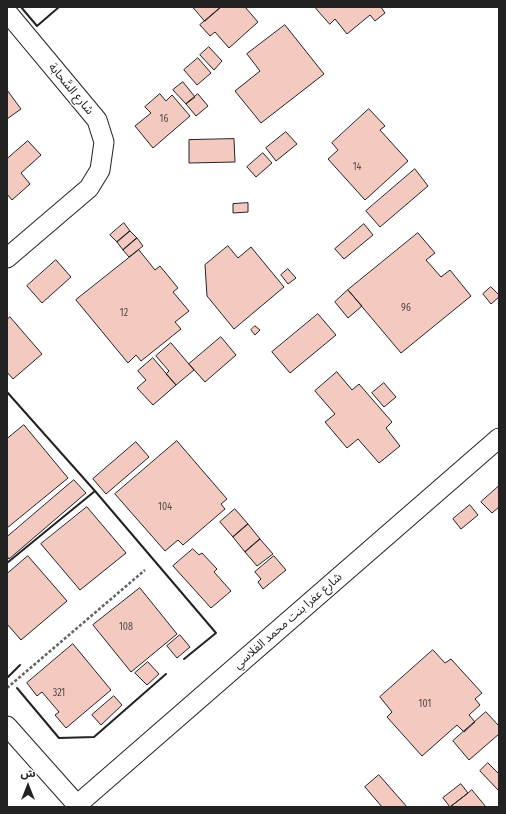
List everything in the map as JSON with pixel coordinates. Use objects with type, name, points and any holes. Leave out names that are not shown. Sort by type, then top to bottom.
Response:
[{"type":"street","name":"شارع السَّحابة","points":[[7,12],[97,120],[104,142],[100,170],[89,188],[7,258]]},
{"type":"street","name":"شارع عفرا بنت محمد الفلاسي","points":[[78,806],[499,438]]},
{"type":"street","points":[[7,726],[78,806]]},
{"type":"path","points":[[7,688],[145,570]]},
{"type":"building","points":[[193,7],[221,7],[205,21]]},
{"type":"building","points":[[221,7],[245,7],[258,22],[229,48],[215,32],[210,36],[200,25]]},
{"type":"building","points":[[315,7],[381,7],[385,13],[375,21],[370,15],[347,34],[335,19],[330,24]]},
{"type":"building","points":[[285,25],[324,74],[261,123],[235,91],[260,71],[247,54]]},
{"type":"building","points":[[209,47],[222,61],[214,70],[200,55]]},
{"type":"building","points":[[198,58],[211,73],[197,85],[184,70]]},
{"type":"building","points":[[183,82],[195,97],[186,104],[173,90]]},
{"type":"building","points":[[7,90],[21,109],[7,119]]},
{"type":"building","points":[[160,94],[166,101],[172,95],[190,116],[153,148],[135,126],[151,113],[145,107]]},
{"type":"building","points":[[198,94],[208,106],[196,116],[186,104]]},
{"type":"building","points":[[369,109],[385,126],[380,130],[408,161],[365,200],[328,159],[338,150],[332,143]]},
{"type":"building","points":[[286,132],[297,144],[276,161],[266,148]]},
{"type":"building","points":[[234,139],[235,162],[189,163],[189,140]]},
{"type":"building","points":[[28,141],[41,155],[21,173],[30,184],[12,200],[7,194],[7,159]]},
{"type":"building","points":[[263,153],[272,163],[256,177],[247,167]]},
{"type":"building","points":[[415,169],[428,186],[380,227],[366,211]]},
{"type":"building","points":[[248,203],[248,212],[233,213],[233,204]]},
{"type":"building","points":[[124,223],[130,231],[117,242],[110,235]]},
{"type":"building","points":[[364,224],[373,235],[344,259],[335,249]]},
{"type":"building","points":[[130,231],[137,238],[123,250],[117,242]]},
{"type":"building","points":[[418,233],[435,253],[426,260],[441,277],[450,270],[471,296],[401,353],[348,290]]},
{"type":"building","points":[[137,238],[143,246],[129,257],[123,250]]},
{"type":"building","points":[[228,246],[238,258],[251,247],[284,287],[234,329],[207,296],[205,265]]},
{"type":"building","points":[[139,250],[155,270],[160,266],[178,288],[173,292],[189,311],[175,322],[181,329],[141,361],[136,355],[128,363],[76,300]]},
{"type":"building","points":[[56,260],[71,277],[42,303],[27,286]]},
{"type":"building","points":[[288,269],[296,278],[288,284],[281,275]]},
{"type":"building","points":[[491,287],[499,295],[499,297],[491,304],[483,294]]},
{"type":"building","points":[[348,290],[362,306],[348,318],[335,302]]},
{"type":"building","points":[[318,314],[336,335],[290,373],[272,352]]},
{"type":"building","points":[[10,317],[42,354],[13,379],[7,372],[7,320]]},
{"type":"building","points":[[255,326],[260,330],[255,335],[251,330]]},
{"type":"building","points":[[221,337],[236,355],[205,382],[189,364]]},
{"type":"building","points":[[171,343],[194,370],[176,385],[166,374],[169,371],[156,356]]},
{"type":"building","points":[[153,358],[176,385],[153,405],[137,388],[146,380],[138,371]]},
{"type":"building","points":[[337,372],[352,390],[359,384],[392,422],[386,428],[400,446],[379,463],[358,439],[347,448],[325,422],[335,414],[315,391]]},
{"type":"building","points":[[384,383],[396,397],[384,407],[372,393]]},
{"type":"building","points":[[24,425],[68,478],[7,528],[7,439]]},
{"type":"building","points":[[177,441],[227,499],[221,504],[225,509],[183,545],[178,540],[165,551],[115,494]]},
{"type":"building","points":[[136,442],[149,457],[106,494],[93,479]]},
{"type":"building","points":[[74,480],[86,493],[9,559],[7,556],[7,537]]},
{"type":"building","points":[[499,486],[499,507],[492,513],[481,502]]},
{"type":"building","points":[[470,505],[478,515],[461,529],[453,519]]},
{"type":"building","points":[[87,507],[126,553],[80,590],[41,544]]},
{"type":"building","points":[[235,509],[248,524],[233,537],[220,522]]},
{"type":"building","points":[[248,524],[260,539],[245,552],[233,537]]},
{"type":"building","points":[[260,539],[273,554],[257,566],[245,552]]},
{"type":"building","points":[[193,549],[199,555],[202,553],[217,569],[214,572],[231,591],[211,608],[173,566]]},
{"type":"building","points":[[28,556],[67,601],[21,640],[7,624],[7,574]]},
{"type":"building","points":[[274,556],[286,570],[263,589],[258,582],[261,579],[255,572]]},
{"type":"building","points":[[140,588],[177,634],[131,672],[93,625]]},
{"type":"building","points":[[180,635],[190,647],[177,658],[167,646]]},
{"type":"building","points":[[73,644],[111,690],[66,728],[55,715],[59,712],[42,692],[37,696],[27,683]]},
{"type":"building","points":[[433,650],[445,663],[451,659],[482,693],[475,699],[480,705],[469,715],[475,722],[464,732],[457,725],[422,756],[387,717],[392,712],[380,697]]},
{"type":"building","points":[[148,662],[159,674],[147,685],[135,673]]},
{"type":"building","points":[[114,696],[122,705],[101,725],[92,715]]},
{"type":"building","points":[[486,712],[499,726],[499,734],[469,760],[453,741]]},
{"type":"building","points":[[488,763],[499,774],[499,791],[480,771]]},
{"type":"building","points":[[379,775],[407,807],[382,807],[365,787]]},
{"type":"building","points":[[461,784],[468,793],[450,807],[443,798]]},
{"type":"building","points":[[472,790],[486,807],[450,807],[468,793]]},
{"type":"wall","points":[[21,7],[37,26],[59,7]]},
{"type":"wall","points":[[7,392],[95,491]]},
{"type":"wall","points":[[7,563],[95,491],[216,633],[184,659]]},
{"type":"wall","points":[[7,676],[8,677],[20,665]]},
{"type":"wall","points":[[17,688],[59,738],[94,737],[166,674]]}]
